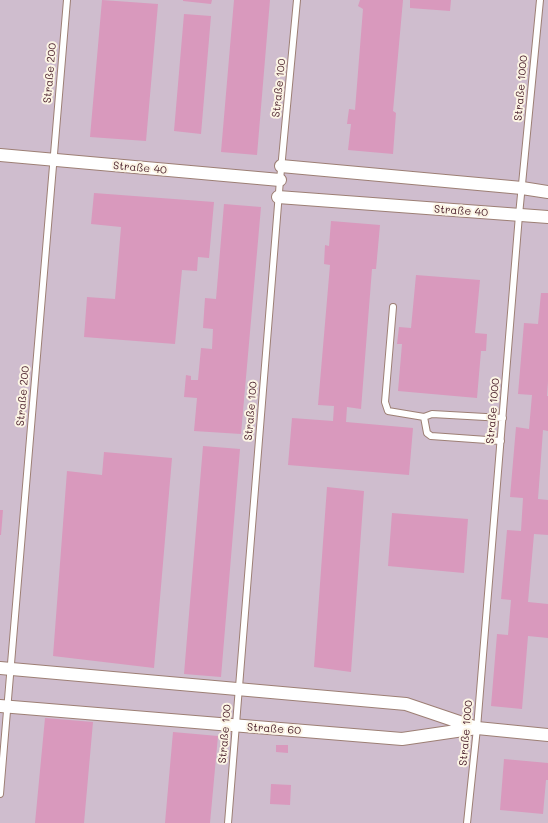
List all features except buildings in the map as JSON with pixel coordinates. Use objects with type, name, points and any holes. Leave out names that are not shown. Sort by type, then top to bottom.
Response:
[{"type":"street","name":"Straße 40","points":[[0,155],[280,180]]},
{"type":"street","points":[[281,166],[522,188],[548,192]]},
{"type":"street","name":"Straße 40","points":[[278,197],[548,217]]},
{"type":"street","points":[[5,668],[406,704],[477,728]]},
{"type":"street","name":"Straße 60","points":[[4,706],[402,739],[477,728],[548,735]]},
{"type":"lane","name":"Straße 200","points":[[0,794],[5,668],[67,0]]},
{"type":"lane","name":"Straße 100","points":[[228,823],[278,197],[298,0]]},
{"type":"lane","name":"Straße 1000","points":[[467,823],[477,728],[502,418],[540,0]]},
{"type":"lane","points":[[393,307],[385,402],[388,411],[424,417],[432,414],[502,418]]},
{"type":"lane","points":[[424,417],[427,432],[431,436],[501,441]]},
{"type":"shaded area","points":[[0,0],[548,0],[548,823],[0,823]]}]
